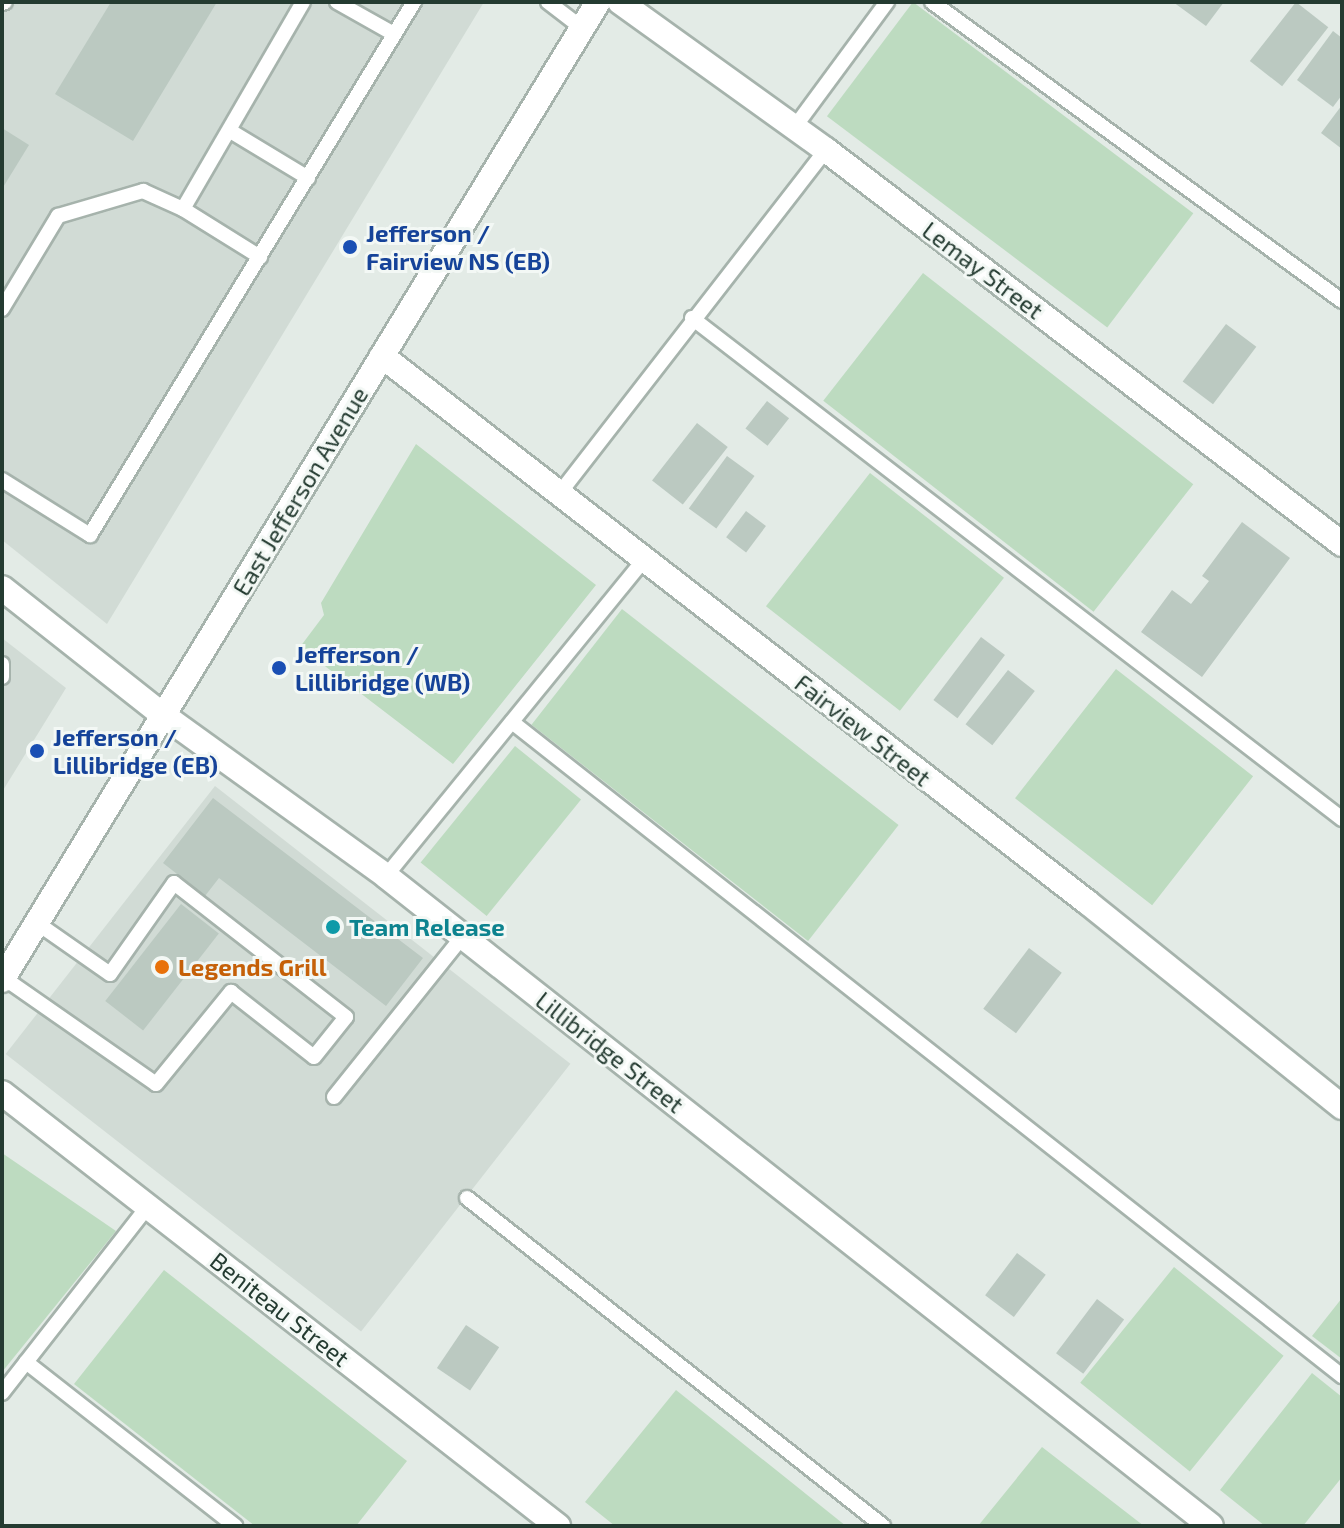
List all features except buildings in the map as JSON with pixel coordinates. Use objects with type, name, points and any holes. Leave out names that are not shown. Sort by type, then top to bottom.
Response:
[{"type":"street","name":"East Jefferson Avenue","points":[[3,979],[598,2]]},
{"type":"street","name":"Lemay Street","points":[[620,2],[826,150],[1342,544]]},
{"type":"street","name":"Fairview Street","points":[[382,356],[1087,902],[1342,1107]]},
{"type":"street","name":"Lillibridge Street","points":[[2,588],[163,715],[386,876],[1211,1526]]},
{"type":"street","name":"Beniteau Street","points":[[2,1093],[558,1526]]},
{"type":"lane","points":[[183,209],[232,132],[303,2]]},
{"type":"lane","points":[[337,2],[394,34]]},
{"type":"lane","points":[[2,480],[90,535],[414,2]]},
{"type":"lane","points":[[548,2],[582,28]]},
{"type":"lane","points":[[794,128],[887,2]]},
{"type":"lane","points":[[932,2],[1342,301]]},
{"type":"lane","points":[[232,132],[308,178]]},
{"type":"lane","points":[[559,494],[692,318],[826,150]]},
{"type":"lane","points":[[2,309],[58,216],[143,191],[183,209],[260,257]]},
{"type":"lane","points":[[692,318],[1342,819]]},
{"type":"lane","points":[[386,876],[644,560]]},
{"type":"lane","points":[[2,664],[2,677]]},
{"type":"lane","points":[[512,722],[1342,1376]]},
{"type":"lane","points":[[3,979],[156,1084],[231,992],[314,1057],[346,1017],[174,883],[110,974],[37,923]]},
{"type":"lane","points":[[334,1097],[463,936]]},
{"type":"lane","points":[[467,1198],[883,1526]]},
{"type":"lane","points":[[2,1393],[148,1206]]},
{"type":"lane","points":[[26,1362],[235,1526]]},
{"type":"shaded area","points":[[2,2],[484,2],[107,624],[2,540]]},
{"type":"shaded area","points":[[2,638],[66,688],[2,792]]},
{"type":"shaded area","points":[[215,786],[570,1064],[361,1332],[6,1054]]},
{"type":"green space","points":[[913,2],[1193,213],[1107,327],[827,116]]},
{"type":"green space","points":[[923,273],[1193,484],[1094,612],[823,401]]},
{"type":"green space","points":[[416,444],[596,585],[453,764],[300,647],[324,615],[321,603]]},
{"type":"green space","points":[[870,473],[1004,578],[900,711],[766,606]]},
{"type":"green space","points":[[622,609],[899,825],[808,941],[531,725]]},
{"type":"green space","points":[[1116,669],[1253,776],[1152,905],[1015,798]]},
{"type":"green space","points":[[515,746],[581,799],[487,916],[421,863]]},
{"type":"green space","points":[[2,1153],[116,1231],[2,1372]]},
{"type":"green space","points":[[1174,1267],[1284,1356],[1190,1472],[1080,1383]]},
{"type":"green space","points":[[164,1270],[407,1461],[356,1526],[255,1526],[74,1384]]},
{"type":"green space","points":[[1342,1298],[1342,1359],[1312,1336]]},
{"type":"green space","points":[[1312,1373],[1342,1397],[1342,1477],[1303,1526],[1265,1526],[1220,1490]]},
{"type":"green space","points":[[676,1390],[846,1526],[615,1526],[585,1502]]},
{"type":"green space","points":[[1042,1447],[1144,1526],[978,1526]]},
{"type":"place","name":"Jefferson / Fairview NS (EB)","points":[[350,247]]},
{"type":"place","name":"Jefferson / Lillibridge (WB)","points":[[279,668]]},
{"type":"place","name":"Jefferson / Lillibridge (EB)","points":[[37,751]]},
{"type":"place","name":"Team Release","points":[[333,927]]},
{"type":"place","name":"Legends Grill","points":[[162,967]]}]
